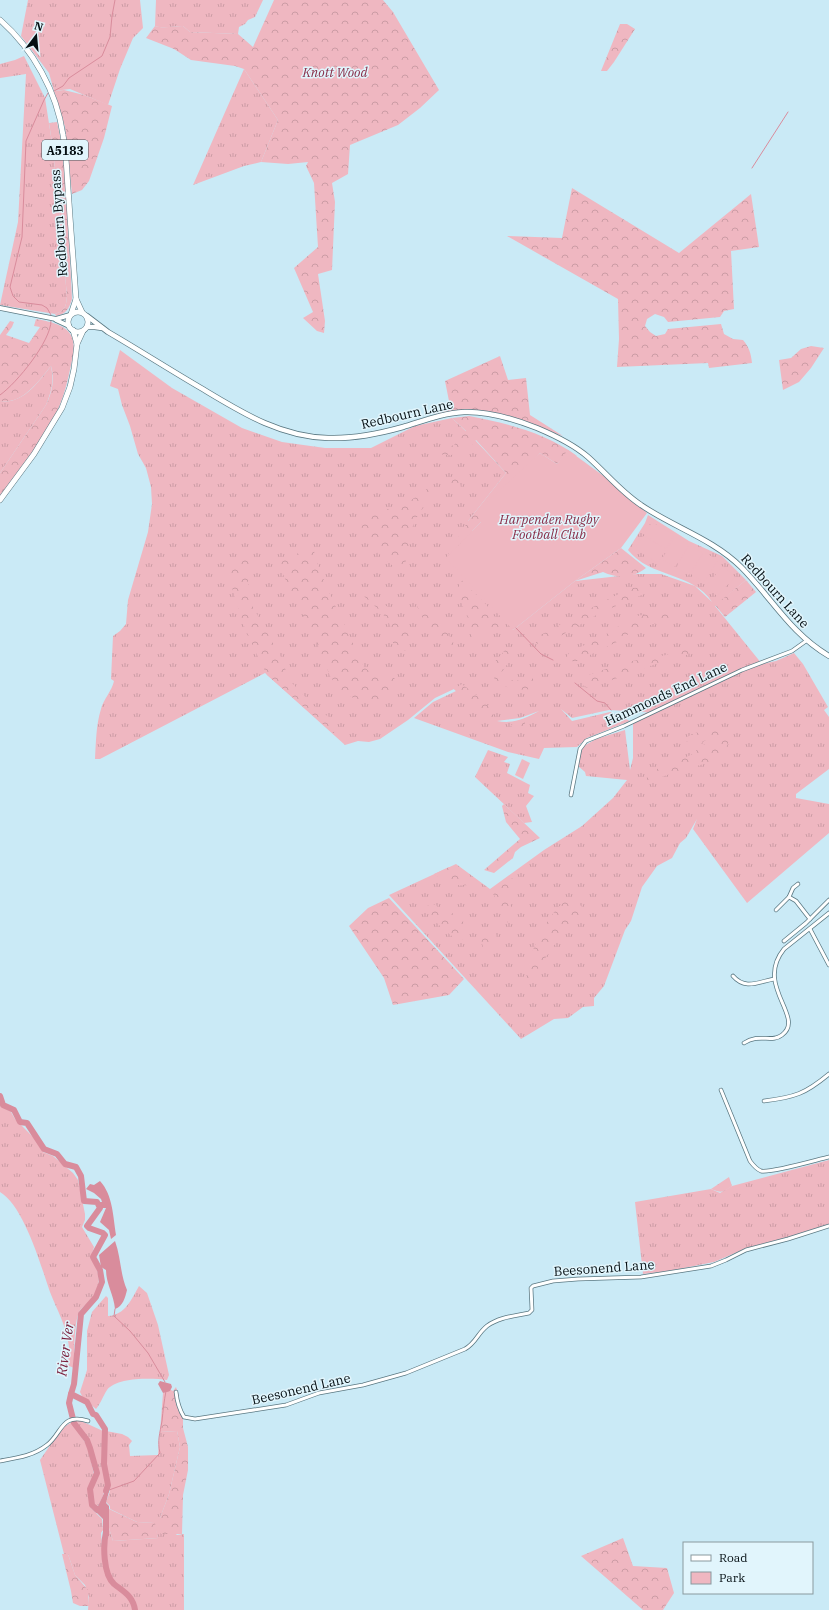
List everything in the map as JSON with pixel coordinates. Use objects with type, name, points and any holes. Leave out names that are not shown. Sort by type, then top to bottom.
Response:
[{"type":"main road","name":"Redbourn Bypass","points":[[0,20],[19,39],[37,64],[49,87],[58,113],[63,135],[66,162],[76,299],[82,312]]},
{"type":"main road","name":"Redbourn Bypass","points":[[71,315],[76,299]]},
{"type":"main road","points":[[0,500],[34,454],[62,408],[73,375],[77,344],[88,321],[87,316],[82,312],[77,311],[71,315],[68,322],[77,344]]},
{"type":"main road","name":"Redbourn Lane","points":[[87,316],[102,328],[241,412],[267,425],[292,433],[327,438],[357,437],[385,432],[439,416],[466,412],[497,415],[522,423],[564,440],[580,451],[644,508],[709,543],[728,556],[750,576],[788,623],[806,641],[829,656]]},
{"type":"main road","name":"Redbourn Lane","points":[[85,329],[95,327],[102,328]]},
{"type":"main road","points":[[71,328],[78,332],[85,329]]},
{"type":"street","points":[[0,308],[54,319],[71,328]]},
{"type":"street","points":[[54,319],[71,315]]},
{"type":"street","name":"Hammonds End Lane","points":[[571,795],[580,749],[582,744],[586,741],[624,726],[742,670],[792,651],[806,641]]},
{"type":"street","points":[[776,910],[789,897],[793,888],[798,884]]},
{"type":"street","points":[[789,897],[796,901],[810,919]]},
{"type":"street","points":[[784,941],[806,923],[829,900]]},
{"type":"street","points":[[744,1043],[753,1038],[777,1038],[788,1029],[790,1022],[778,995],[774,979],[774,971],[778,956],[829,913]]},
{"type":"street","points":[[806,923],[829,964]]},
{"type":"street","points":[[733,976],[737,981],[746,985],[774,979]]},
{"type":"street","points":[[764,1101],[797,1095],[814,1086],[829,1074]]},
{"type":"street","points":[[720,1090],[750,1160],[758,1170],[770,1171],[829,1157]]},
{"type":"street","name":"Beesonend Lane","points":[[176,1392],[179,1409],[182,1414],[189,1419],[286,1405],[319,1393],[363,1385],[406,1373],[465,1349],[472,1345],[480,1333],[495,1321],[529,1313],[532,1310],[531,1288],[533,1286],[553,1281],[641,1277],[711,1266],[746,1250],[829,1226]]},
{"type":"street","points":[[0,1461],[24,1457],[48,1445],[63,1423],[72,1420],[88,1421]]},
{"type":"green space","points":[[28,0],[140,0],[143,28],[133,38],[120,69],[108,105],[70,89],[54,91],[49,73],[21,36]]},
{"type":"green space","points":[[156,0],[263,0],[255,17],[239,27],[238,34],[190,32],[183,26],[155,26]]},
{"type":"green space","name":"Knott Wood","points":[[274,0],[383,0],[393,12],[439,90],[420,108],[398,125],[350,145],[348,174],[332,183],[335,202],[332,270],[318,274],[325,321],[324,333],[317,331],[303,318],[313,312],[294,268],[318,247],[314,183],[306,166],[308,162],[288,164],[261,162],[278,120],[244,69],[235,66],[191,60],[174,49],[146,38],[155,26],[183,26],[190,32],[238,34],[253,47]]},
{"type":"green space","points":[[620,24],[627,24],[635,29],[607,71],[601,71]]},
{"type":"green space","points":[[24,56],[45,98],[53,149],[67,296],[65,307],[55,314],[0,305],[18,222],[26,74],[0,78],[0,64]]},
{"type":"green space","points":[[244,69],[278,120],[261,162],[244,166],[193,185]]},
{"type":"green space","points":[[64,90],[84,95],[112,106],[104,138],[89,181],[82,190],[72,194],[65,127],[54,91]]},
{"type":"green space","points":[[57,122],[66,181],[72,299],[67,310],[56,316],[55,314],[65,307],[67,296],[53,149],[49,123]]},
{"type":"green space","points":[[572,188],[679,253],[751,194],[759,247],[731,251],[734,309],[724,311],[720,317],[668,322],[664,317],[655,314],[647,319],[645,326],[656,336],[665,334],[668,329],[721,324],[724,334],[733,339],[743,340],[749,350],[752,363],[709,368],[708,363],[617,367],[619,339],[618,299],[507,236],[562,238]]},
{"type":"green space","points":[[36,319],[55,324],[65,328],[68,331],[73,339],[73,358],[63,396],[53,419],[32,453],[0,496],[0,473],[46,405],[53,381],[51,366],[35,385],[22,396],[8,401],[0,401],[0,335],[10,321],[14,322],[6,335],[29,343],[40,327],[34,326]]},
{"type":"green space","points":[[811,346],[824,348],[811,368],[799,382],[783,390],[779,360],[791,358],[801,349]]},
{"type":"green space","points":[[120,350],[172,388],[242,428],[282,442],[325,448],[371,448],[415,426],[452,418],[506,473],[468,521],[513,630],[575,581],[637,574],[661,574],[695,586],[712,602],[704,592],[694,585],[648,566],[637,559],[628,550],[645,523],[648,515],[689,541],[722,556],[746,580],[715,606],[762,664],[776,661],[794,653],[803,664],[828,707],[824,710],[829,717],[829,769],[796,794],[796,798],[829,804],[829,833],[747,903],[693,829],[697,819],[686,838],[680,843],[672,858],[657,866],[642,887],[631,921],[625,930],[604,986],[594,998],[594,1006],[583,1007],[568,1018],[554,1019],[521,1039],[389,895],[456,864],[490,889],[544,850],[582,826],[613,798],[627,780],[586,776],[585,772],[578,766],[582,747],[596,739],[625,730],[630,770],[633,758],[633,720],[647,712],[609,710],[572,718],[561,709],[572,721],[610,712],[630,721],[587,738],[577,747],[544,748],[539,759],[508,752],[414,718],[433,702],[456,691],[454,689],[435,698],[408,720],[380,739],[369,742],[358,741],[345,745],[265,673],[100,759],[95,759],[96,734],[99,715],[102,705],[112,688],[114,681],[111,679],[113,636],[126,624],[128,600],[148,532],[152,504],[151,487],[146,468],[138,454],[118,389],[110,386]],"holes":[[[539,711],[514,721],[497,721],[520,718]]]},
{"type":"green space","points":[[500,356],[508,380],[526,378],[530,415],[563,436],[497,413],[468,409],[432,414],[449,401],[445,381]]},
{"type":"green space","points":[[51,366],[52,386],[46,405],[0,473],[0,401],[8,401],[23,396],[36,385]]},
{"type":"green space","points":[[469,416],[497,422],[539,435],[577,456],[565,455],[557,464],[540,453],[481,522],[446,558],[468,521],[506,473],[476,440],[467,451],[451,455],[431,454],[454,445],[466,431],[452,418]]},
{"type":"green space","name":"Harpenden Rugby Football Club","points":[[568,450],[605,477],[647,513],[621,548],[575,581],[513,630],[446,558],[481,522],[476,512],[540,453],[557,464]]},
{"type":"green space","points":[[451,477],[459,479],[461,488],[449,489],[444,487],[440,482],[441,479]]},
{"type":"green space","points":[[427,489],[432,490],[428,500],[416,519],[411,534],[406,562],[399,570],[365,541],[362,536],[361,522],[368,515],[407,503]]},
{"type":"green space","points":[[652,522],[674,535],[666,549],[644,535]]},
{"type":"green space","points":[[643,536],[666,549],[658,563],[635,549]]},
{"type":"green space","points":[[675,537],[689,545],[675,567],[662,559]]},
{"type":"green space","points":[[689,545],[703,553],[689,575],[676,568]]},
{"type":"green space","points":[[313,546],[316,560],[327,588],[364,667],[370,672],[387,673],[397,681],[396,685],[386,694],[381,703],[363,701],[342,694],[330,676],[315,638],[278,563]]},
{"type":"green space","points":[[621,548],[646,568],[631,576],[614,576],[603,572],[575,581]]},
{"type":"green space","points":[[243,549],[253,565],[248,581],[248,595],[254,609],[282,659],[289,680],[317,709],[335,721],[334,734],[267,675],[246,632],[227,572]]},
{"type":"green space","points":[[704,552],[718,560],[704,582],[691,574]]},
{"type":"green space","points":[[723,566],[735,577],[717,596],[706,586]]},
{"type":"green space","points":[[459,577],[491,610],[498,624],[504,626],[502,628],[487,628],[475,638],[472,637],[470,623],[459,597]]},
{"type":"green space","points":[[746,580],[756,592],[725,617],[715,605]]},
{"type":"green space","points":[[640,587],[644,590],[644,594],[600,613],[552,641],[541,645],[536,643],[537,637],[610,598],[633,588]]},
{"type":"green space","points":[[363,589],[384,604],[402,622],[409,636],[407,650],[403,651],[395,646],[389,623],[380,611],[361,593]]},
{"type":"green space","points":[[420,600],[430,607],[460,654],[448,650],[429,631],[417,606]]},
{"type":"green space","points":[[667,610],[672,612],[670,619],[634,630],[619,641],[575,662],[568,659],[567,656],[570,652],[603,636],[637,616]]},
{"type":"green space","points":[[697,645],[699,648],[698,650],[684,656],[672,658],[590,688],[584,687],[582,683],[582,679],[585,676],[627,662],[666,655]]},
{"type":"green space","points":[[509,647],[514,655],[501,673],[501,677],[506,680],[527,681],[530,678],[530,672],[533,671],[533,679],[539,683],[537,687],[529,689],[510,688],[501,684],[495,679],[492,673],[493,665]]},
{"type":"green space","points":[[462,684],[487,704],[494,715],[495,721],[481,715],[454,689]]},
{"type":"green space","points":[[520,721],[525,722],[525,727],[513,731],[511,725]]},
{"type":"green space","points":[[711,730],[724,732],[729,738],[727,746],[722,753],[708,762],[652,781],[647,781],[646,779],[655,770],[696,752],[697,746],[686,741],[687,737],[695,733]],"holes":[[[717,737],[720,740],[714,746],[706,746],[702,743]]]},
{"type":"green space","points":[[488,750],[508,757],[504,762],[510,764],[507,773],[530,785],[528,793],[534,796],[526,806],[532,822],[524,823],[475,777]]},
{"type":"green space","points":[[522,759],[530,763],[523,779],[515,775]]},
{"type":"green space","points":[[504,804],[540,838],[521,847],[515,852],[513,858],[494,873],[484,870],[520,839],[506,822],[502,806]]},
{"type":"green space","points":[[449,867],[476,882],[459,885],[449,883],[434,874]]},
{"type":"green space","points":[[510,878],[514,879],[517,883],[511,896],[511,916],[508,923],[492,891]]},
{"type":"green space","points":[[389,898],[464,979],[449,995],[393,1005],[384,978],[349,926],[368,908]]},
{"type":"green space","points":[[566,900],[577,902],[584,909],[583,913],[555,944],[533,976],[527,978],[526,971],[532,952],[541,932],[552,914]]},
{"type":"green space","points":[[432,904],[436,905],[441,912],[452,913],[470,927],[467,936],[460,941],[440,926],[430,915],[428,910],[427,906]]},
{"type":"green space","points":[[491,933],[496,934],[496,942],[487,950],[483,947],[480,936]]},
{"type":"green space","points":[[0,1106],[11,1112],[15,1119],[37,1141],[43,1152],[53,1156],[73,1173],[78,1180],[85,1214],[85,1220],[82,1227],[94,1247],[91,1257],[99,1279],[97,1290],[90,1301],[79,1312],[77,1317],[74,1368],[67,1365],[69,1349],[66,1332],[31,1238],[17,1210],[9,1199],[0,1192]]},
{"type":"green space","points":[[829,1160],[829,1224],[747,1248],[714,1262],[669,1271],[643,1274],[635,1202],[711,1189],[720,1193],[732,1186]]},
{"type":"green space","points":[[729,1177],[732,1186],[729,1188],[722,1192],[711,1189]]},
{"type":"green space","points":[[139,1286],[147,1293],[158,1325],[169,1375],[167,1380],[135,1379],[118,1383],[107,1390],[96,1409],[83,1398],[80,1392],[87,1370],[87,1331],[92,1312],[106,1296],[108,1298],[108,1316],[119,1313],[127,1306]]},
{"type":"green space","points":[[176,1387],[179,1396],[176,1403],[183,1418],[183,1428],[188,1447],[188,1470],[183,1495],[182,1534],[161,1534],[159,1529],[160,1518],[169,1494],[180,1447],[177,1431],[160,1432],[163,1393],[169,1389],[173,1391]]},
{"type":"green space","points":[[79,1420],[103,1431],[105,1488],[98,1506],[94,1504],[92,1489],[99,1474],[91,1445],[75,1421]]},
{"type":"green space","points":[[72,1422],[86,1444],[89,1452],[94,1475],[89,1487],[90,1504],[91,1508],[102,1519],[102,1544],[107,1574],[112,1583],[130,1599],[133,1610],[88,1610],[89,1597],[85,1585],[75,1575],[68,1554],[64,1554],[40,1460],[62,1428]]},
{"type":"green space","points":[[106,1431],[122,1434],[132,1441],[129,1445],[130,1456],[158,1455],[160,1432],[177,1431],[180,1447],[169,1494],[160,1518],[177,1535],[184,1534],[184,1610],[136,1610],[135,1604],[131,1597],[114,1582],[111,1576],[104,1550],[106,1537],[109,1536],[109,1528],[113,1541],[158,1538],[154,1523],[137,1522],[110,1509],[110,1506],[106,1502],[110,1491],[105,1463]]},
{"type":"green space","points":[[109,1509],[137,1522],[155,1523],[158,1538],[113,1541],[109,1528]]},
{"type":"green space","points":[[623,1538],[633,1566],[667,1568],[674,1593],[663,1610],[643,1610],[581,1556]]},
{"type":"green space","points":[[62,1554],[68,1554],[75,1575],[88,1590],[89,1606],[80,1606],[73,1603]]},
{"type":"shaded area","points":[[100,1181],[108,1193],[112,1206],[116,1235],[111,1239],[109,1230],[100,1222],[106,1208],[100,1208],[97,1202],[102,1202],[101,1199],[86,1189],[90,1184],[94,1185]]},
{"type":"shaded area","points":[[115,1241],[127,1290],[122,1304],[115,1309],[107,1280],[106,1270],[101,1267],[99,1255]]},
{"type":"shaded area","points":[[160,1381],[171,1384],[172,1387],[170,1391],[163,1393],[158,1384]]},
{"type":"shaded area","points":[[108,1485],[109,1491],[106,1503],[109,1506],[109,1536],[106,1537],[106,1540],[103,1540],[103,1519],[91,1507],[94,1504],[98,1506]]},
{"type":"waterway","name":"River Ver","points":[[54,91],[63,86],[69,78],[102,56],[110,37],[115,0]]},
{"type":"waterway","name":"River Ver","points":[[48,93],[26,141],[22,237],[10,287],[13,296],[19,302],[42,305],[47,308],[51,315]]},
{"type":"waterway","points":[[752,168],[788,112]]},
{"type":"waterway","name":"River Ver","points":[[0,395],[24,372],[32,361],[50,329],[51,321]]},
{"type":"waterway","points":[[516,628],[541,654],[553,660]]},
{"type":"waterway","points":[[575,683],[597,701],[605,703],[611,710]]},
{"type":"waterway","name":"River Ver","points":[[0,1096],[3,1105],[14,1110],[20,1122],[27,1123],[44,1149],[57,1154],[65,1164],[76,1167],[81,1176],[84,1201],[97,1202],[100,1208],[87,1226],[105,1235],[93,1257],[100,1270],[102,1282],[96,1297],[81,1314],[74,1384],[71,1394],[87,1402],[93,1414],[96,1415],[105,1429],[104,1464],[108,1485],[106,1491]]},
{"type":"waterway","points":[[115,1309],[114,1316],[130,1331],[148,1353],[165,1382]]},
{"type":"waterway","points":[[109,1490],[134,1481],[160,1453],[159,1437],[166,1391]]},
{"type":"waterway","points":[[71,1394],[69,1403],[74,1423],[87,1440],[97,1473],[90,1489],[92,1505],[97,1510]]},
{"type":"waterway","name":"River Ver","points":[[106,1532],[104,1552],[106,1567],[110,1579],[130,1598],[135,1610]]}]
